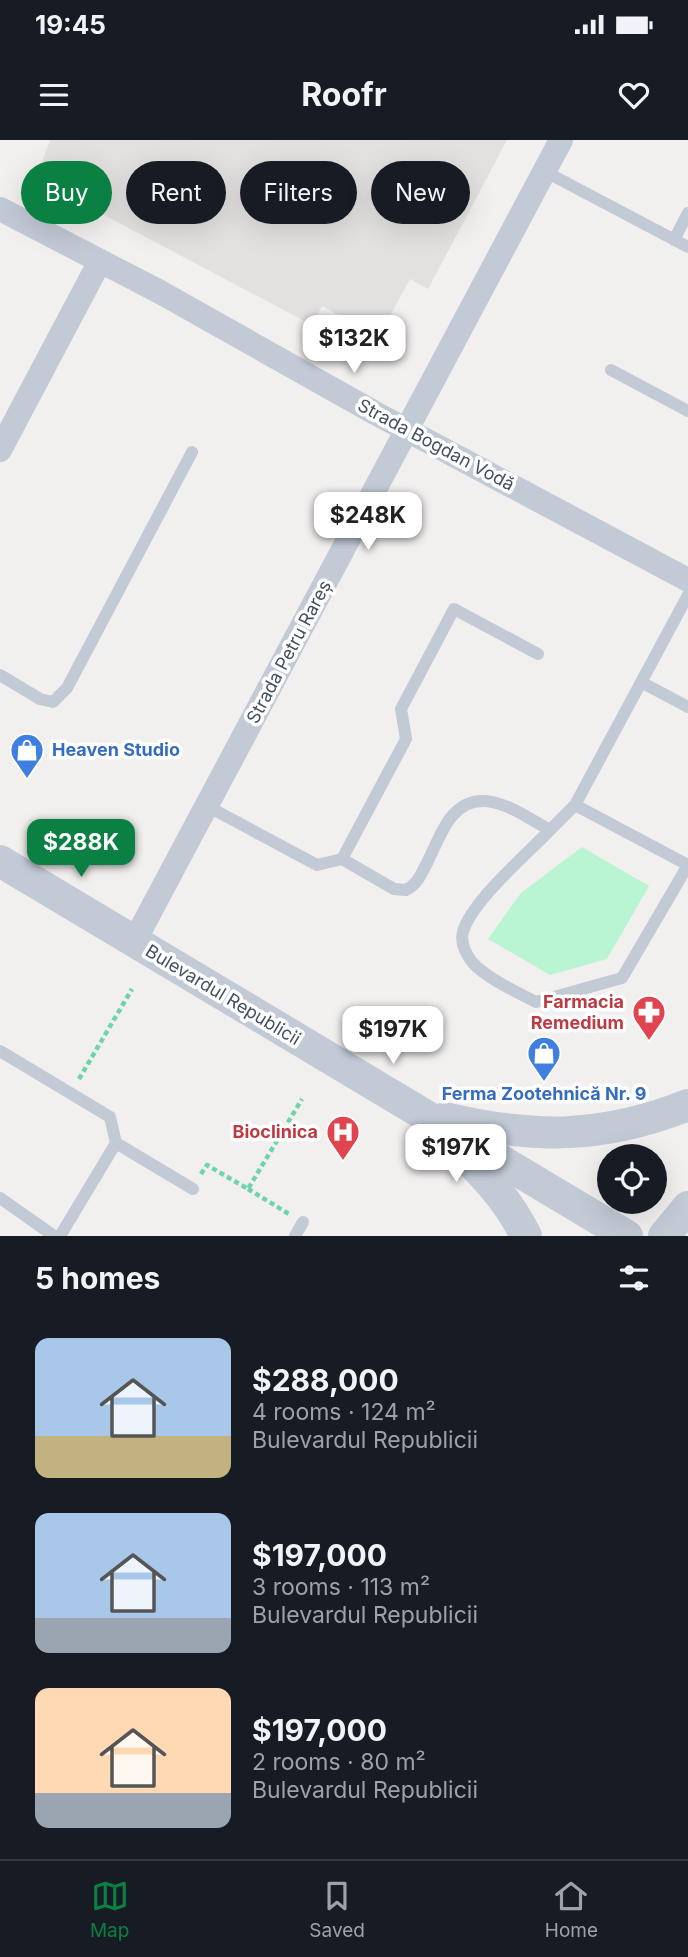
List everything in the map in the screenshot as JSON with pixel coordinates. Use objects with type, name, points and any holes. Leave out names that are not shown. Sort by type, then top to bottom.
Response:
[{"type":"street","name":"Strada Petru Rareș","points":[[134,942],[561,140]]},
{"type":"street","name":"Strada Bogdan Vodă","points":[[0,209],[160,292],[407,430],[688,580]]},
{"type":"street","points":[[0,450],[100,261]]},
{"type":"street","name":"Bulevardul Republicii","points":[[0,861],[627,1236]]},
{"type":"street","points":[[417,1111],[471,1124],[523,1132],[572,1133],[621,1127],[688,1105]]},
{"type":"street","points":[[417,1111],[483,1174],[514,1211],[526,1236]]},
{"type":"street","points":[[664,1236],[688,1207]]},
{"type":"lane","points":[[544,171],[688,247]]},
{"type":"lane","points":[[674,240],[688,213]]},
{"type":"lane","points":[[611,370],[688,411]]},
{"type":"lane","points":[[0,675],[40,699],[53,702],[67,688],[192,452]]},
{"type":"lane","points":[[575,805],[688,865],[622,978],[536,1003],[481,971],[473,963],[463,943],[463,932],[483,898],[575,805],[688,595]]},
{"type":"lane","points":[[342,859],[406,739],[401,709],[454,609],[538,654]]},
{"type":"lane","points":[[641,682],[688,707]]},
{"type":"lane","points":[[207,806],[317,865],[342,859],[400,891],[412,887],[452,817],[475,800],[488,799],[502,804],[550,830]]},
{"type":"lane","points":[[0,1051],[110,1117],[116,1143],[60,1236]]},
{"type":"lane","points":[[116,1143],[193,1189]]},
{"type":"lane","points":[[0,1198],[54,1236]]},
{"type":"lane","points":[[295,1236],[303,1222]]},
{"type":"path","points":[[70,1093],[132,989]]},
{"type":"path","points":[[248,1189],[302,1099]]},
{"type":"path","points":[[193,1189],[207,1165],[303,1222]]},
{"type":"shaded area","points":[[50,140],[507,140],[470,210],[470,161],[371,161],[371,224],[462,224],[428,289],[410,279],[389,318],[361,327],[322,306],[312,325],[112,219],[112,161],[42,161]]},
{"type":"green space","points":[[582,847],[649,886],[607,959],[550,975],[488,939],[521,893]]},
{"type":"place","name":"Heaven Studio","points":[[27,780]]},
{"type":"place","name":"Farmacia Remedium","points":[[649,1042]]},
{"type":"place","name":"Ferma Zootehnică Nr. 9","points":[[544,1083]]},
{"type":"place","name":"Bioclinica","points":[[343,1162]]}]
